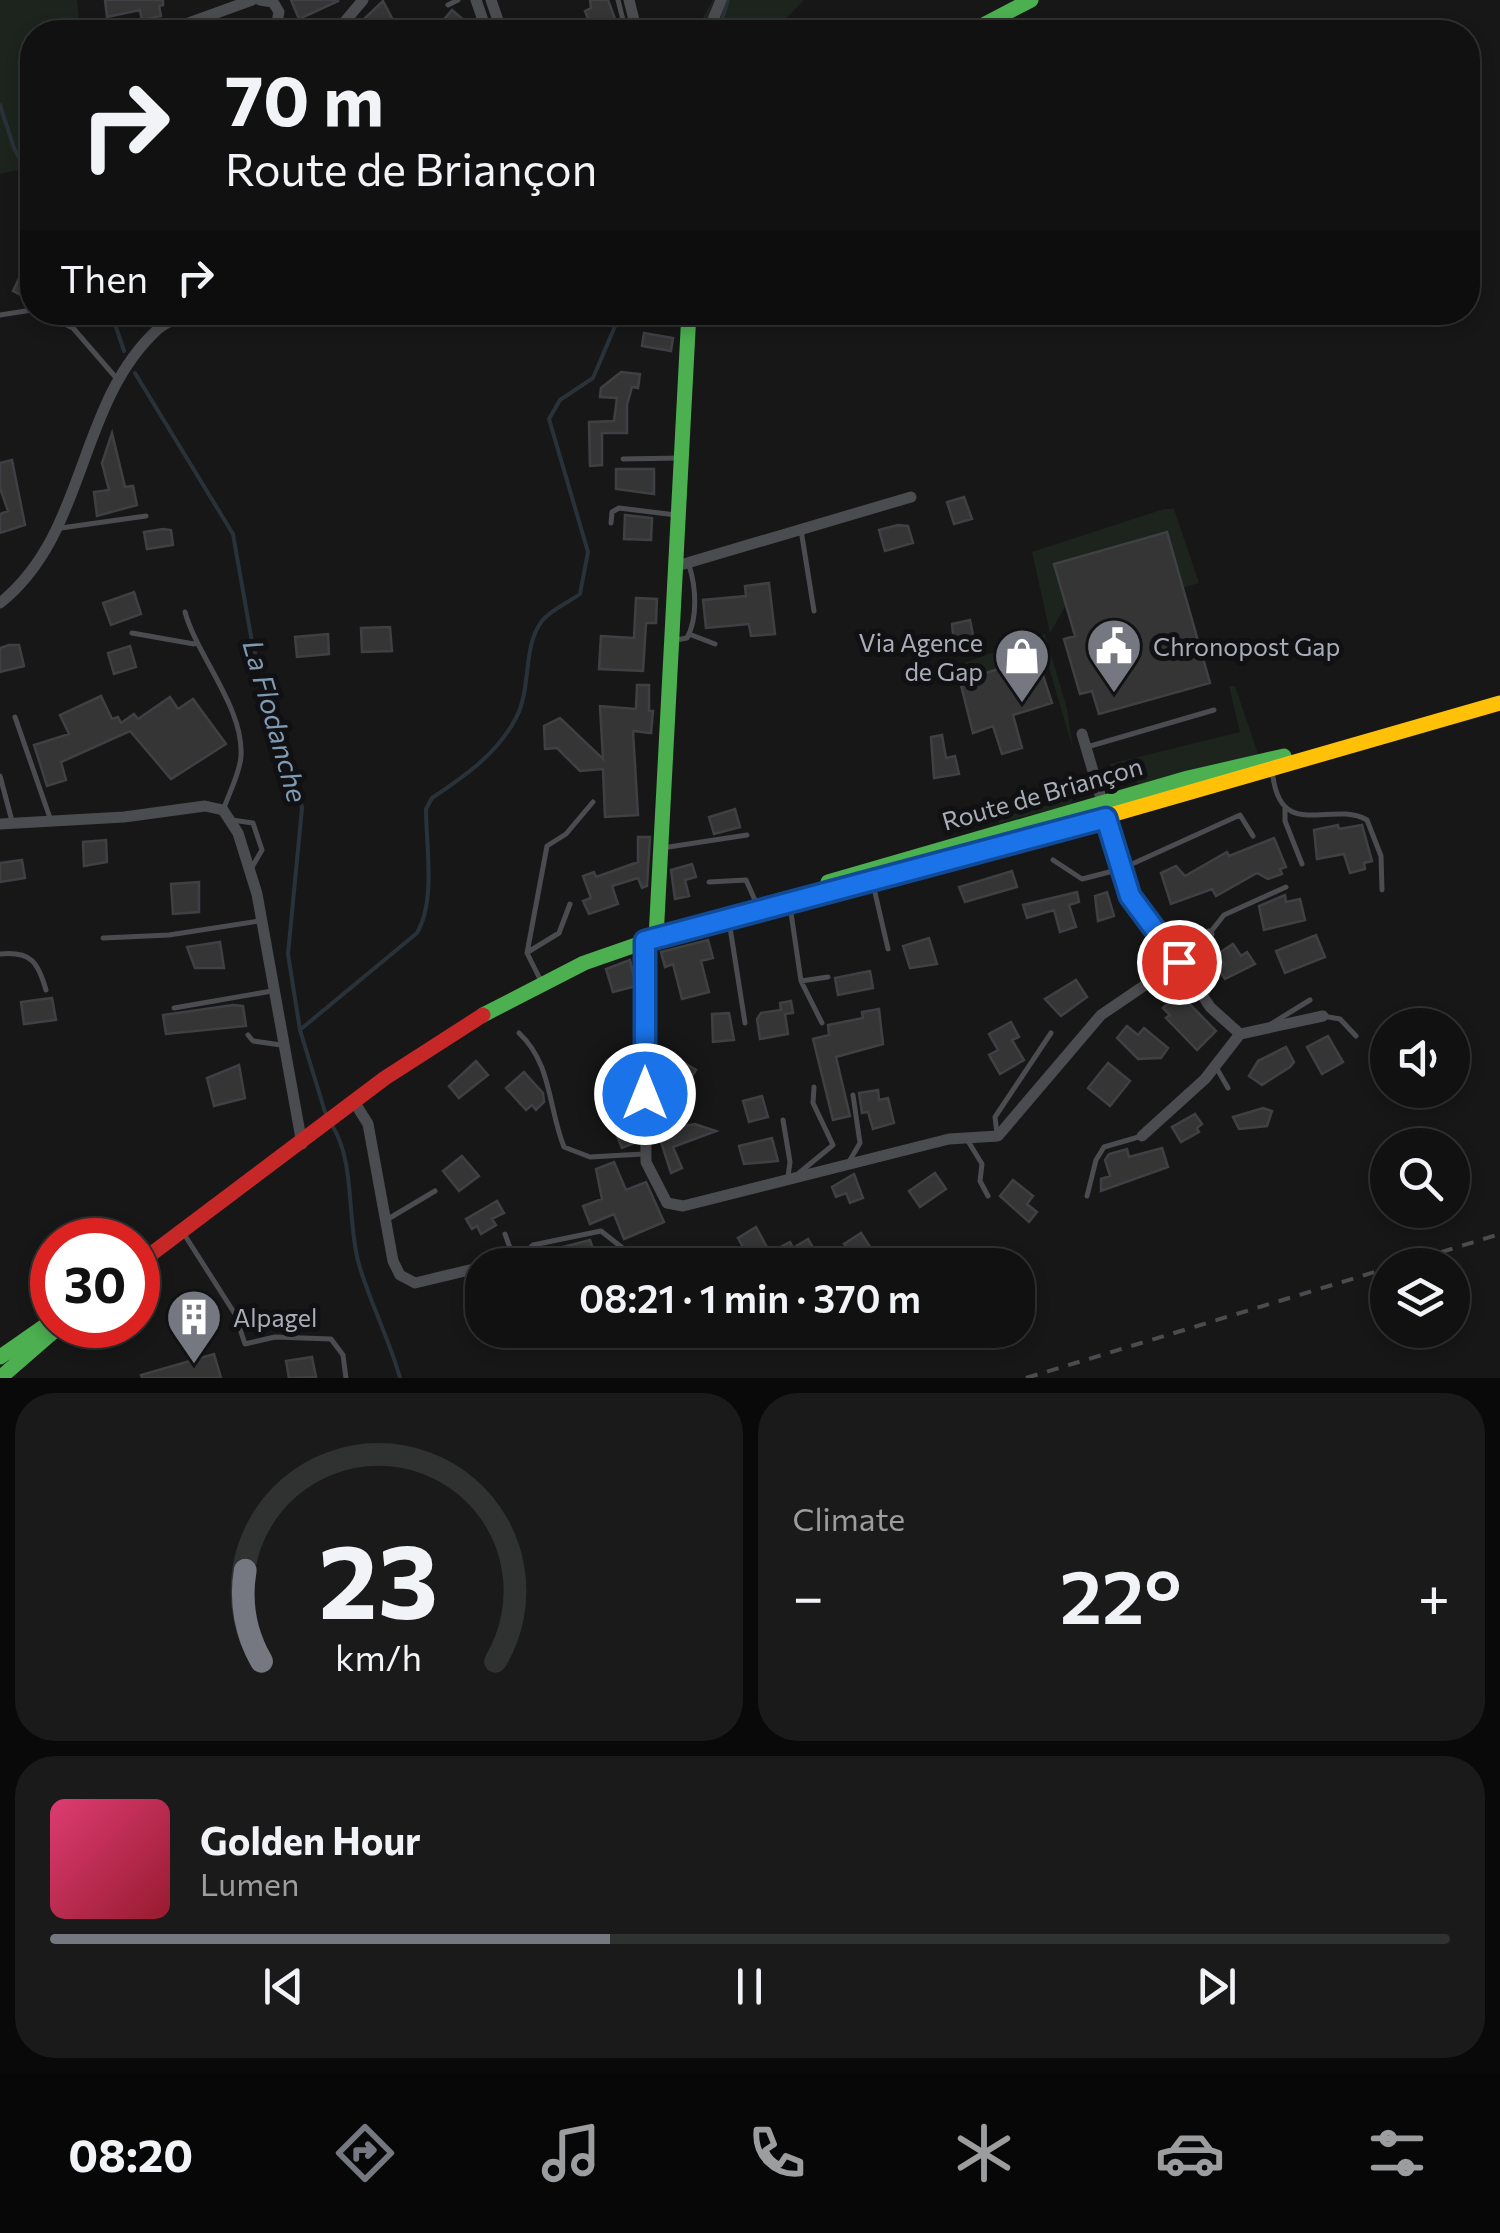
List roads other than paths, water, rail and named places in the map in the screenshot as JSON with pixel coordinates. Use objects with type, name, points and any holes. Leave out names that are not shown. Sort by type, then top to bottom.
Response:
[{"type":"main road","points":[[993,20],[1031,0]]},
{"type":"main road","points":[[654,938],[672,641],[683,566],[679,515],[687,325]]},
{"type":"main road","name":"Route de Briançon","points":[[160,1248],[472,1018],[540,980],[654,938],[788,899],[1500,704]]},
{"type":"main road","name":"Route de Briançon","points":[[872,876],[963,858],[1188,778],[1270,765]]},
{"type":"main road","points":[[0,1361],[30,1336]]},
{"type":"main road","points":[[0,1378],[35,1348]]},
{"type":"street","points":[[198,20],[256,0],[273,2],[280,12],[278,20]]},
{"type":"street","points":[[346,20],[363,0]]},
{"type":"street","points":[[0,603],[27,578],[58,528],[94,429],[118,381],[164,325]]},
{"type":"street","points":[[683,566],[912,497]]},
{"type":"street","points":[[1082,734],[1130,896],[1210,1007],[1240,1034]]},
{"type":"street","points":[[6,823],[124,817],[205,806],[228,815],[249,868],[262,920],[281,1045],[302,1144]]},
{"type":"street","points":[[654,938],[646,1162],[667,1203],[683,1206],[848,1162],[966,1138],[998,1136],[1101,1015],[1179,962],[1210,934]]},
{"type":"street","points":[[1142,1136],[1216,1067],[1240,1034],[1323,1016]]},
{"type":"street","points":[[355,1104],[368,1124],[393,1260],[408,1282],[465,1270]]},
{"type":"lane","points":[[448,5],[458,0]]},
{"type":"lane","points":[[66,325],[118,381]]},
{"type":"lane","points":[[623,459],[681,458]]},
{"type":"lane","points":[[611,523],[612,512],[619,508],[679,515]]},
{"type":"lane","points":[[58,528],[146,516]]},
{"type":"lane","points":[[801,530],[814,611]]},
{"type":"lane","points":[[683,566],[694,582],[689,634]]},
{"type":"lane","points":[[185,612],[194,644],[205,654],[236,724],[241,756],[228,815]]},
{"type":"lane","points":[[132,633],[194,644]]},
{"type":"lane","points":[[672,641],[689,634],[715,644]]},
{"type":"lane","points":[[1086,748],[1214,710]]},
{"type":"lane","points":[[15,717],[50,818]]},
{"type":"lane","points":[[1270,765],[1278,800],[1286,808],[1322,816],[1354,812],[1367,820],[1381,856],[1382,890]]},
{"type":"lane","points":[[0,776],[6,823]]},
{"type":"lane","points":[[540,980],[527,952],[547,846],[566,834],[592,802]]},
{"type":"lane","points":[[1286,808],[1286,821],[1302,864]]},
{"type":"lane","points":[[1052,860],[1082,880],[1121,870],[1240,815],[1253,836]]},
{"type":"lane","points":[[659,848],[746,835]]},
{"type":"lane","points":[[872,876],[874,902],[888,950]]},
{"type":"lane","points":[[708,882],[746,880],[758,908]]},
{"type":"lane","points":[[1210,934],[1224,915],[1286,887]]},
{"type":"lane","points":[[788,899],[801,981],[822,1022]]},
{"type":"lane","points":[[527,952],[558,933],[570,904]]},
{"type":"lane","points":[[729,917],[745,1022]]},
{"type":"lane","points":[[102,938],[169,935],[262,920]]},
{"type":"lane","points":[[0,954],[29,956],[37,961],[46,990]]},
{"type":"lane","points":[[801,981],[828,978]]},
{"type":"lane","points":[[174,1008],[272,991]]},
{"type":"lane","points":[[1265,1030],[1310,1000]]},
{"type":"lane","points":[[1323,1016],[1340,1019],[1356,1036]]},
{"type":"lane","points":[[519,1032],[534,1046],[543,1066],[564,1147],[590,1157],[646,1154]]},
{"type":"lane","points":[[998,1136],[995,1117],[1051,1032]]},
{"type":"lane","points":[[248,1035],[253,1042],[281,1045]]},
{"type":"lane","points":[[1216,1067],[1228,1088]]},
{"type":"lane","points":[[783,1120],[792,1176],[833,1146],[813,1103],[814,1087]]},
{"type":"lane","points":[[848,1162],[860,1143],[853,1095]]},
{"type":"lane","points":[[1086,1196],[1096,1160],[1104,1147],[1142,1136]]},
{"type":"lane","points":[[966,1138],[982,1164],[980,1182],[988,1196]]},
{"type":"lane","points":[[386,1221],[436,1191]]},
{"type":"lane","points":[[529,1248],[601,1231],[623,1248]]},
{"type":"lane","points":[[183,1232],[235,1314],[245,1344],[275,1337],[331,1339],[344,1355],[346,1378]]},
{"type":"lane","points":[[505,1234],[515,1248]]},
{"type":"waterway","points":[[722,20],[728,0]]},
{"type":"waterway","name":"La Flodanche","points":[[0,105],[20,159]]},
{"type":"waterway","name":"La Flodanche","points":[[115,325],[124,351]]},
{"type":"waterway","points":[[301,1029],[417,933],[428,889],[426,809],[432,798],[500,743],[521,706],[536,631],[550,613],[580,594],[588,552],[549,419],[560,400],[593,378],[615,325]]},
{"type":"waterway","name":"La Flodanche","points":[[135,373],[233,534],[252,642],[268,703],[296,776],[302,808],[288,954],[300,1030],[325,1112]]},
{"type":"waterway","name":"La Flodanche","points":[[332,1125],[344,1156],[358,1261],[400,1378]]},
{"type":"railway","points":[[1454,1248],[1500,1234]]},
{"type":"railway","points":[[1026,1378],[1370,1273]]},
{"type":"place","name":"Chronopost Gap","points":[[1114,695]]},
{"type":"place","name":"Via Agence de Gap","points":[[1022,705]]},
{"type":"place","name":"Alpagel","points":[[194,1366]]}]
